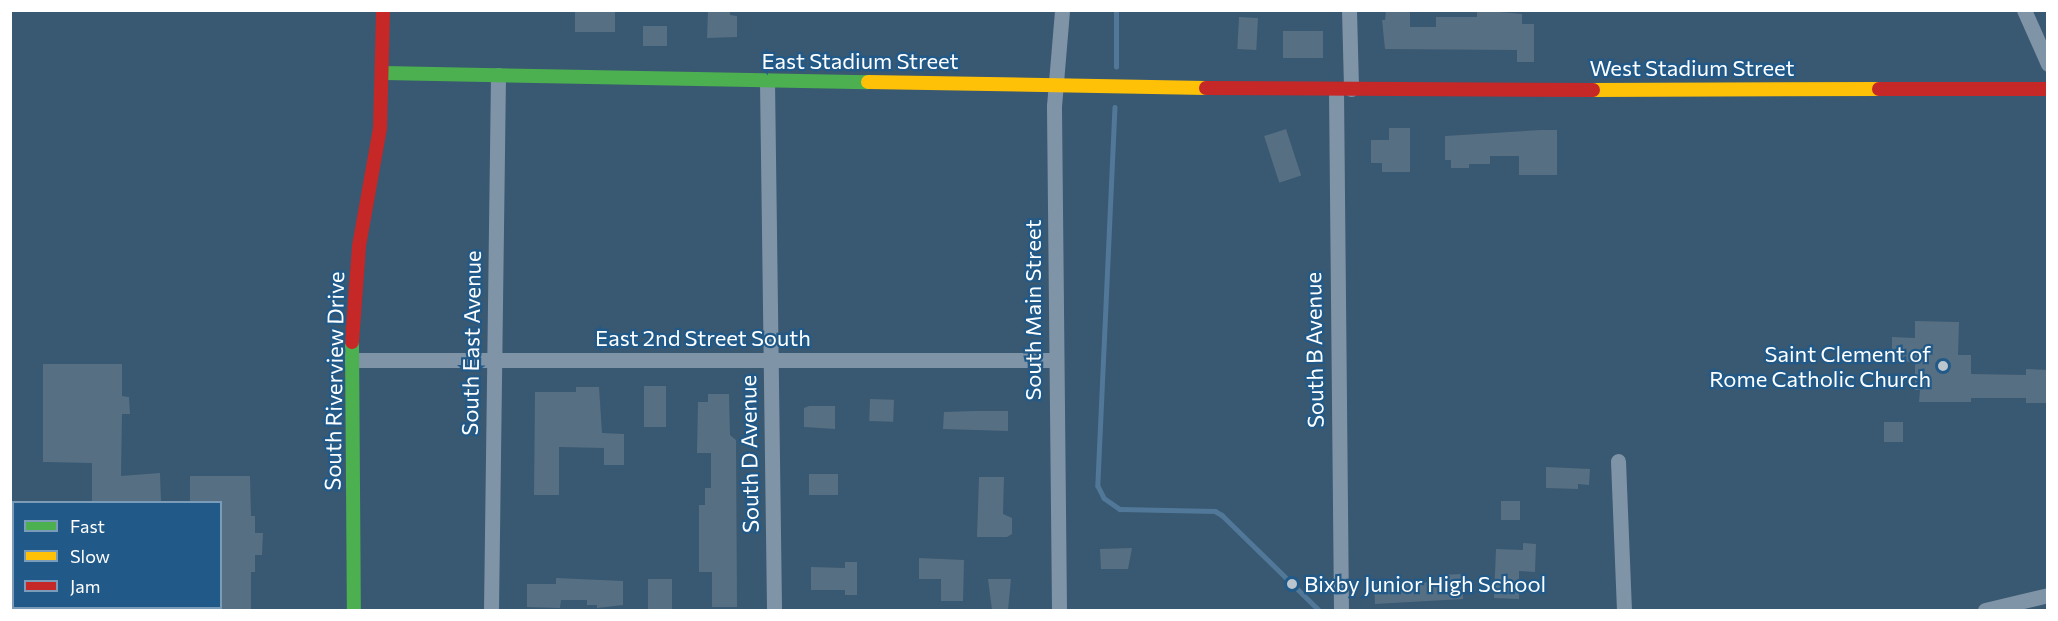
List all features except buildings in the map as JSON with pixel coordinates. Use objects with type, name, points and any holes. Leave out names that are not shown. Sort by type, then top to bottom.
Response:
[{"type":"street","name":"South Riverview Drive","points":[[354,610],[351,360],[355,273],[380,128],[384,73],[383,10]]},
{"type":"street","name":"South Main Street","points":[[1059,610],[1054,106],[1058,83],[1062,10]]},
{"type":"street","name":"South B Avenue","points":[[1341,610],[1343,89],[1349,10]]},
{"type":"street","points":[[2024,10],[2048,64]]},
{"type":"street","name":"East Stadium Street","points":[[384,73],[1343,89]]},
{"type":"street","name":"South East Avenue","points":[[491,610],[492,361],[498,75]]},
{"type":"street","name":"South D Avenue","points":[[767,81],[774,610]]},
{"type":"street","name":"West Stadium Street","points":[[1343,89],[2048,89]]},
{"type":"street","name":"East 2nd Street South","points":[[351,360],[425,357],[492,361],[1055,360]]},
{"type":"street","points":[[1618,461],[1624,610]]},
{"type":"street","points":[[1985,610],[2048,595]]},
{"type":"waterway","points":[[1116,10],[1116,67]]},
{"type":"waterway","points":[[1115,107],[1098,486],[1104,498],[1120,509],[1215,511],[1222,515],[1319,610]]},
{"type":"traffic: fast","points":[[384,73],[868,82]]},
{"type":"traffic: fast","points":[[352,342],[354,610]]},
{"type":"traffic: slow","points":[[868,82],[1206,88]]},
{"type":"traffic: slow","points":[[1593,90],[1879,89]]},
{"type":"traffic: jam","points":[[352,342],[359,246],[380,128],[383,10]]},
{"type":"traffic: jam","points":[[1206,88],[1593,90]]},
{"type":"traffic: jam","points":[[1879,89],[2048,89]]},
{"type":"place","name":"Saint Clement of Rome Catholic Church","points":[[1943,366]]},
{"type":"place","name":"Bixby Junior High School","points":[[1292,584]]}]
